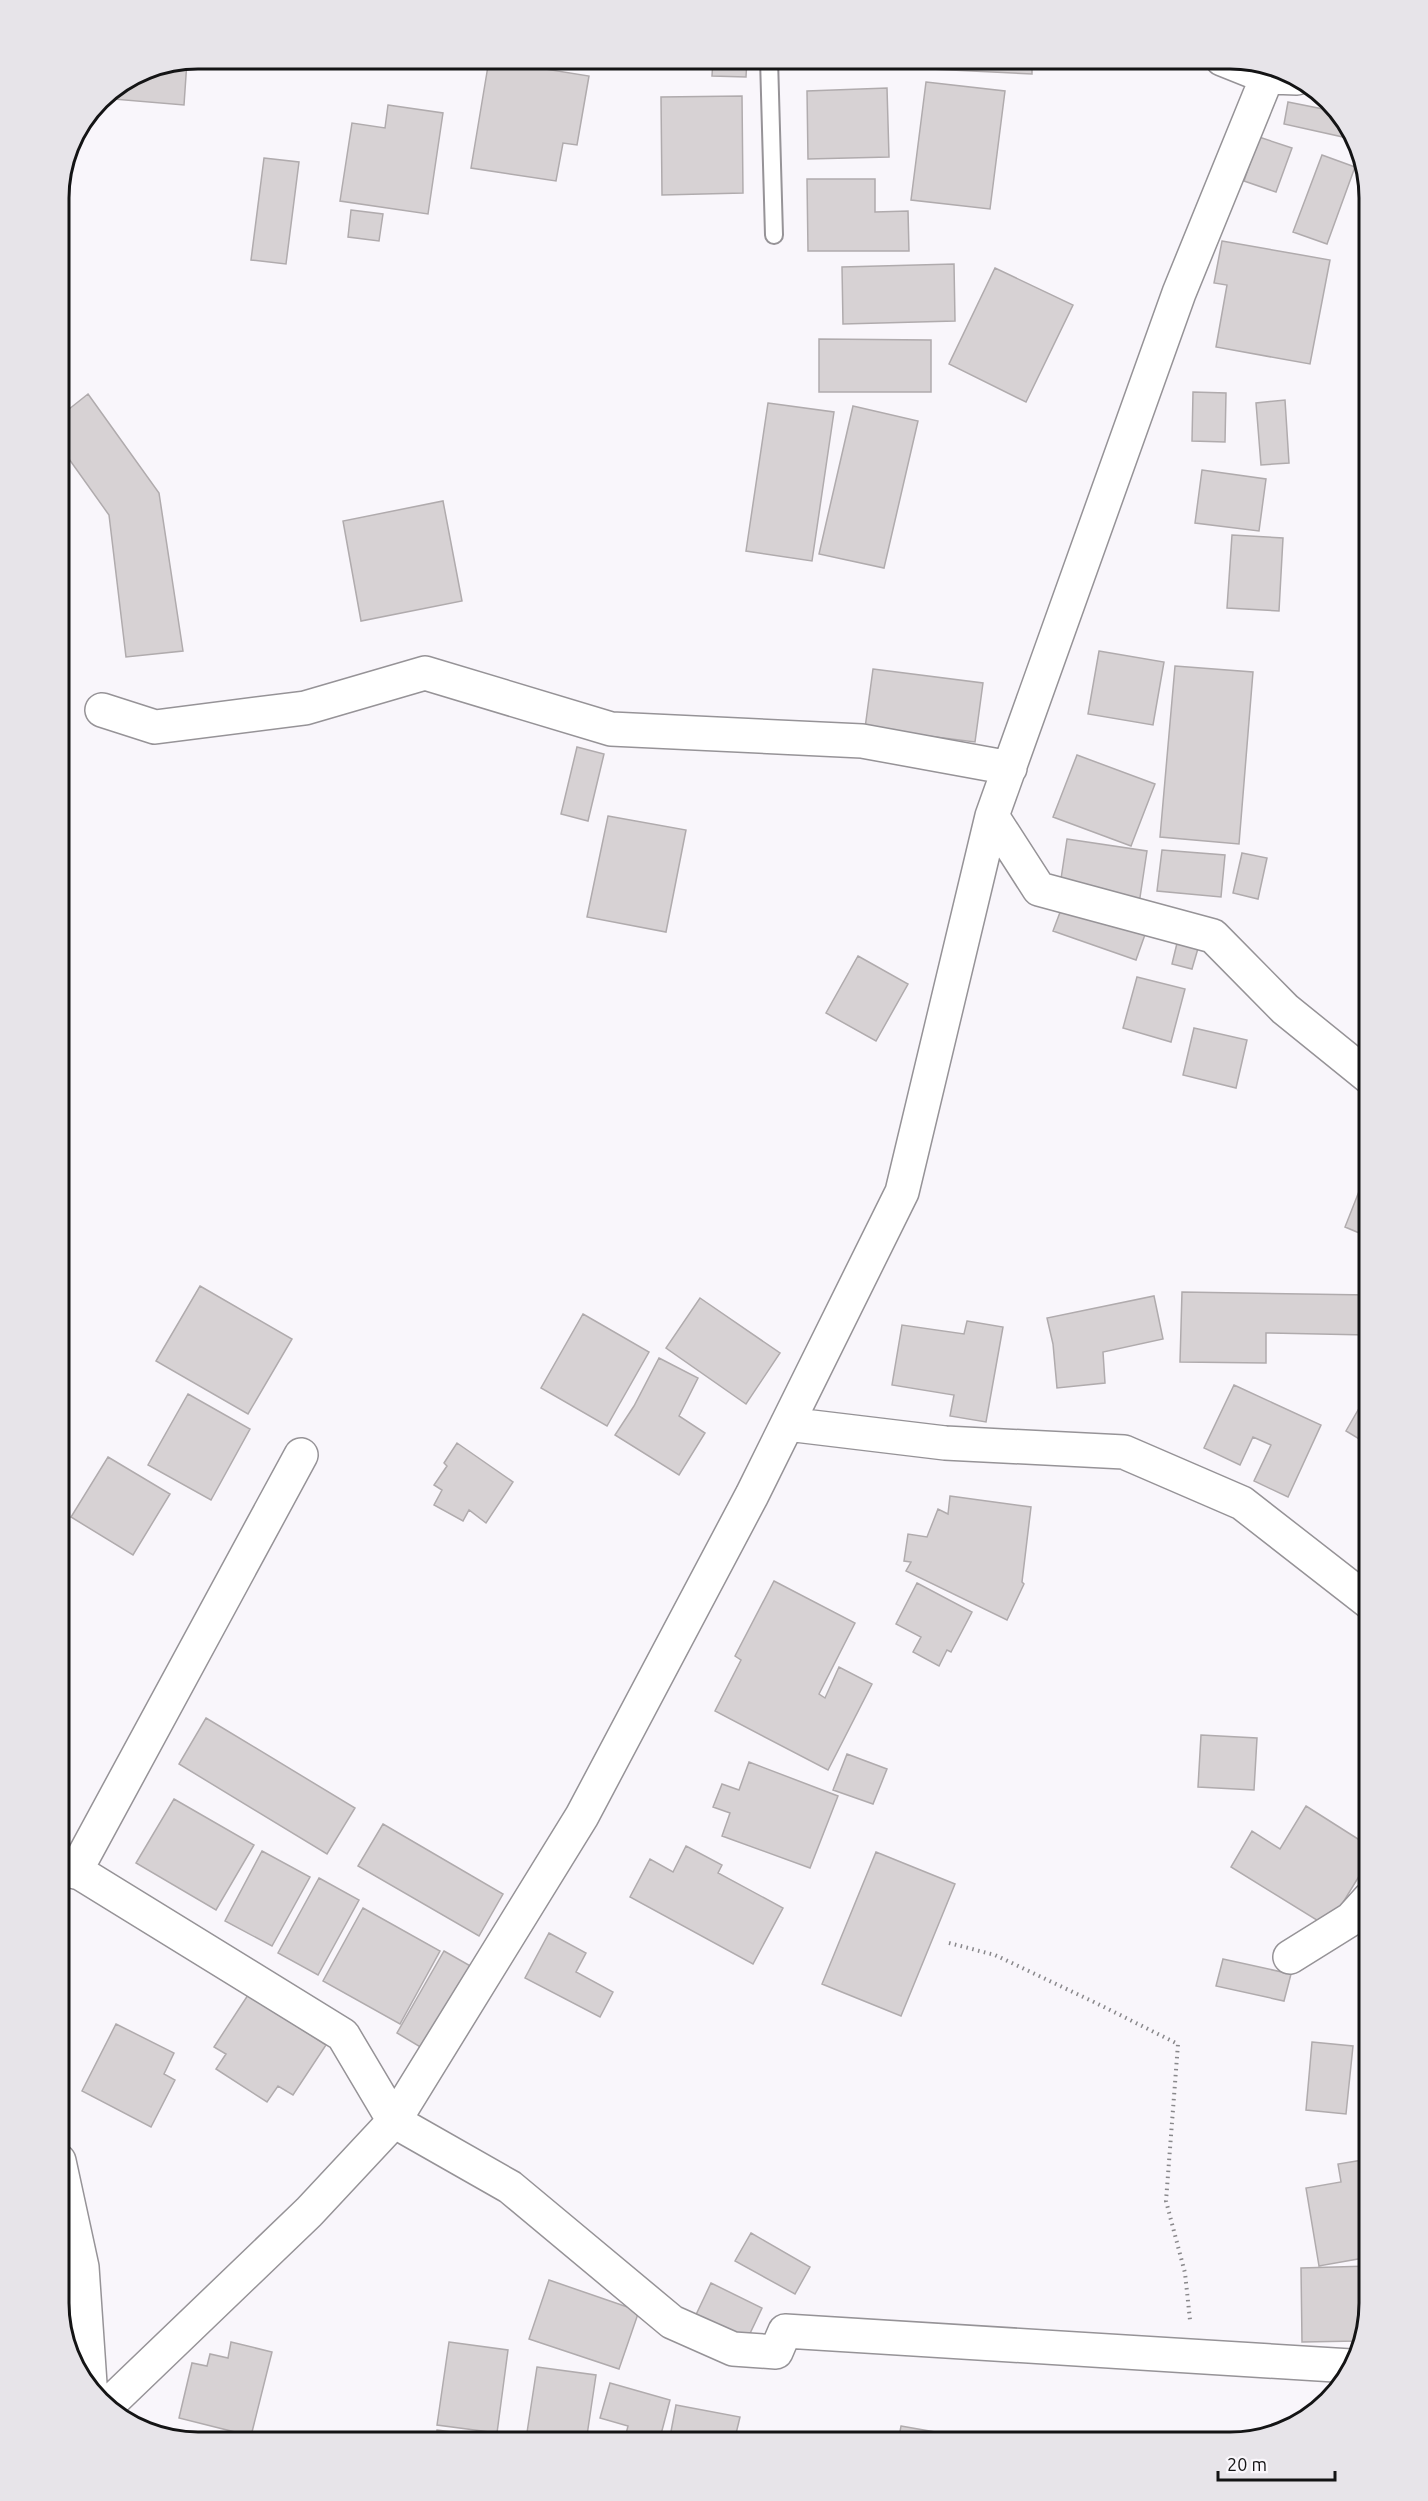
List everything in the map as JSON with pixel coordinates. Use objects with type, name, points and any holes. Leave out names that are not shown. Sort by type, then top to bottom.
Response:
[{"type":"street","points":[[113,2400],[309,2212],[394,2121],[582,1816],[752,1495],[902,1192],[992,816],[1179,293],[1281,80]]},
{"type":"street","points":[[102,710],[155,727],[305,708],[425,673],[611,729],[862,741],[1010,768]]},
{"type":"street","points":[[992,816],[1039,889],[1213,936],[1285,1009],[1359,1068]]},
{"type":"street","points":[[787,1424],[945,1443],[1124,1452],[1242,1503],[1359,1593]]},
{"type":"street","points":[[69,1862],[301,1455]]},
{"type":"street","points":[[69,1867],[343,2036],[394,2121],[510,2187],[672,2322],[733,2349],[776,2352],[785,2331],[1343,2365]]},
{"type":"street","points":[[1290,1957],[1351,1919],[1359,1911]]},
{"type":"street","points":[[69,2210],[82,2267],[89,2372]]},
{"type":"lane","points":[[769,69],[774,235]]},
{"type":"path","points":[[949,1943],[995,1955],[1178,2044],[1166,2201],[1185,2273],[1194,2356]]},
{"type":"building","points":[[186,69],[184,105],[115,99],[141,82],[173,71]]},
{"type":"building","points":[[488,69],[545,69],[589,76],[577,145],[563,143],[556,181],[471,168]]},
{"type":"building","points":[[712,69],[746,69],[746,77],[712,76]]},
{"type":"building","points":[[931,69],[1032,69],[1032,74]]},
{"type":"building","points":[[926,82],[1005,91],[990,209],[911,200]]},
{"type":"building","points":[[887,88],[889,157],[808,159],[807,91]]},
{"type":"building","points":[[742,96],[743,193],[662,195],[661,97]]},
{"type":"building","points":[[1288,102],[1323,109],[1344,137],[1284,124]]},
{"type":"building","points":[[388,105],[443,113],[428,214],[340,201],[352,123],[385,128]]},
{"type":"building","points":[[1259,137],[1292,148],[1276,192],[1244,181]]},
{"type":"building","points":[[1322,155],[1355,167],[1327,244],[1293,232]]},
{"type":"building","points":[[264,158],[299,162],[286,264],[251,260]]},
{"type":"building","points":[[807,179],[875,179],[875,212],[908,211],[909,251],[808,251]]},
{"type":"building","points":[[351,210],[383,214],[379,241],[348,237]]},
{"type":"building","points":[[1222,241],[1330,260],[1310,364],[1216,347],[1227,285],[1214,283]]},
{"type":"building","points":[[954,264],[955,321],[843,324],[842,267]]},
{"type":"building","points":[[995,268],[1073,305],[1026,402],[949,364]]},
{"type":"building","points":[[819,339],[931,340],[931,392],[819,392]]},
{"type":"building","points":[[1193,392],[1226,393],[1225,442],[1192,441]]},
{"type":"building","points":[[88,394],[159,493],[183,651],[126,657],[109,515],[69,459],[69,409]]},
{"type":"building","points":[[1285,400],[1289,463],[1261,465],[1256,403]]},
{"type":"building","points":[[768,403],[834,412],[812,561],[746,551]]},
{"type":"building","points":[[853,406],[918,421],[884,568],[819,554]]},
{"type":"building","points":[[1202,470],[1266,479],[1259,531],[1195,523]]},
{"type":"building","points":[[443,501],[462,601],[361,621],[343,521]]},
{"type":"building","points":[[1232,535],[1283,538],[1279,611],[1227,608]]},
{"type":"building","points":[[1099,651],[1164,662],[1153,725],[1088,714]]},
{"type":"building","points":[[1175,666],[1253,672],[1239,844],[1160,837]]},
{"type":"building","points":[[873,669],[983,683],[975,742],[865,728]]},
{"type":"building","points":[[577,747],[604,754],[588,821],[561,814]]},
{"type":"building","points":[[1077,755],[1155,784],[1131,846],[1053,817]]},
{"type":"building","points":[[608,816],[686,830],[666,932],[587,917]]},
{"type":"building","points":[[1067,839],[1147,851],[1139,904],[1059,892]]},
{"type":"building","points":[[1162,850],[1225,855],[1221,897],[1157,891]]},
{"type":"building","points":[[1242,853],[1267,858],[1258,899],[1233,893]]},
{"type":"building","points":[[1065,899],[1147,929],[1136,960],[1053,931]]},
{"type":"building","points":[[1178,939],[1199,945],[1192,969],[1172,964]]},
{"type":"building","points":[[858,956],[908,984],[876,1041],[826,1013]]},
{"type":"building","points":[[1137,977],[1185,989],[1171,1042],[1123,1028]]},
{"type":"building","points":[[1194,1028],[1247,1040],[1236,1088],[1183,1075]]},
{"type":"building","points":[[1359,1192],[1359,1233],[1345,1227]]},
{"type":"building","points":[[200,1286],[292,1339],[248,1414],[156,1361]]},
{"type":"building","points":[[1182,1292],[1359,1295],[1359,1335],[1266,1333],[1266,1363],[1180,1362]]},
{"type":"building","points":[[1154,1296],[1163,1339],[1103,1352],[1105,1383],[1057,1388],[1053,1344],[1047,1318]]},
{"type":"building","points":[[700,1298],[780,1353],[746,1404],[666,1348]]},
{"type":"building","points":[[583,1314],[649,1352],[607,1426],[541,1388]]},
{"type":"building","points":[[967,1321],[1003,1327],[986,1422],[950,1416],[954,1395],[892,1385],[902,1325],[964,1334]]},
{"type":"building","points":[[659,1358],[698,1378],[679,1416],[705,1433],[679,1475],[615,1435],[634,1406]]},
{"type":"building","points":[[1234,1385],[1321,1425],[1288,1497],[1254,1481],[1271,1445],[1253,1437],[1240,1465],[1204,1448]]},
{"type":"building","points":[[188,1394],[250,1429],[211,1500],[148,1465]]},
{"type":"building","points":[[1359,1408],[1359,1439],[1346,1431]]},
{"type":"building","points":[[457,1443],[513,1482],[486,1523],[469,1510],[463,1521],[434,1505],[442,1490],[434,1485],[447,1466],[444,1463]]},
{"type":"building","points":[[108,1457],[170,1494],[133,1555],[71,1517]]},
{"type":"building","points":[[950,1496],[1031,1507],[1022,1582],[1024,1584],[1007,1620],[906,1571],[911,1562],[904,1561],[908,1534],[927,1537],[938,1509],[948,1514]]},
{"type":"building","points":[[774,1581],[855,1623],[819,1694],[825,1698],[839,1667],[872,1684],[828,1770],[715,1711],[741,1660],[735,1656]]},
{"type":"building","points":[[917,1583],[972,1612],[951,1652],[947,1650],[939,1666],[913,1652],[921,1637],[896,1624]]},
{"type":"building","points":[[206,1718],[355,1808],[327,1854],[179,1764]]},
{"type":"building","points":[[1201,1735],[1257,1738],[1254,1790],[1198,1787]]},
{"type":"building","points":[[847,1754],[887,1769],[873,1804],[833,1790]]},
{"type":"building","points":[[749,1762],[838,1796],[810,1868],[722,1836],[730,1813],[713,1807],[722,1784],[739,1790]]},
{"type":"building","points":[[174,1799],[254,1845],[216,1910],[136,1863]]},
{"type":"building","points":[[1306,1806],[1359,1840],[1359,1876],[1328,1927],[1231,1867],[1252,1831],[1280,1849]]},
{"type":"building","points":[[383,1824],[503,1894],[479,1936],[358,1866]]},
{"type":"building","points":[[686,1846],[722,1865],[718,1873],[783,1908],[753,1964],[630,1897],[650,1859],[673,1872]]},
{"type":"building","points":[[262,1851],[310,1877],[272,1946],[225,1921]]},
{"type":"building","points":[[876,1852],[955,1884],[901,2016],[822,1984]]},
{"type":"building","points":[[319,1878],[359,1900],[318,1975],[278,1953]]},
{"type":"building","points":[[363,1908],[440,1951],[400,2024],[323,1981]]},
{"type":"building","points":[[549,1933],[586,1953],[576,1972],[613,1992],[600,2017],[525,1978]]},
{"type":"building","points":[[444,1951],[474,1968],[427,2051],[397,2033]]},
{"type":"building","points":[[1223,1959],[1291,1974],[1284,2001],[1216,1986]]},
{"type":"building","points":[[248,1995],[326,2045],[293,2095],[278,2086],[267,2102],[216,2069],[226,2054],[214,2047]]},
{"type":"building","points":[[116,2024],[174,2053],[164,2074],[175,2080],[151,2127],[82,2091]]},
{"type":"building","points":[[1312,2042],[1353,2046],[1346,2114],[1306,2110]]},
{"type":"building","points":[[1359,2161],[1359,2259],[1319,2266],[1306,2188],[1341,2182],[1338,2164]]},
{"type":"building","points":[[751,2233],[810,2267],[795,2294],[735,2261]]},
{"type":"building","points":[[1359,2266],[1358,2320],[1353,2341],[1302,2342],[1301,2268]]},
{"type":"building","points":[[549,2280],[639,2311],[619,2369],[529,2339]]},
{"type":"building","points":[[711,2283],[762,2308],[745,2344],[694,2319]]},
{"type":"building","points":[[231,2342],[272,2352],[252,2432],[235,2432],[179,2418],[192,2363],[207,2366],[210,2354],[228,2358]]},
{"type":"building","points":[[449,2342],[508,2350],[497,2432],[437,2425]]},
{"type":"building","points":[[537,2367],[596,2375],[587,2432],[527,2432]]},
{"type":"building","points":[[610,2383],[670,2400],[662,2432],[626,2432],[628,2426],[600,2418]]},
{"type":"building","points":[[676,2405],[740,2417],[736,2432],[671,2432]]},
{"type":"building","points":[[901,2426],[935,2432],[900,2432]]}]
